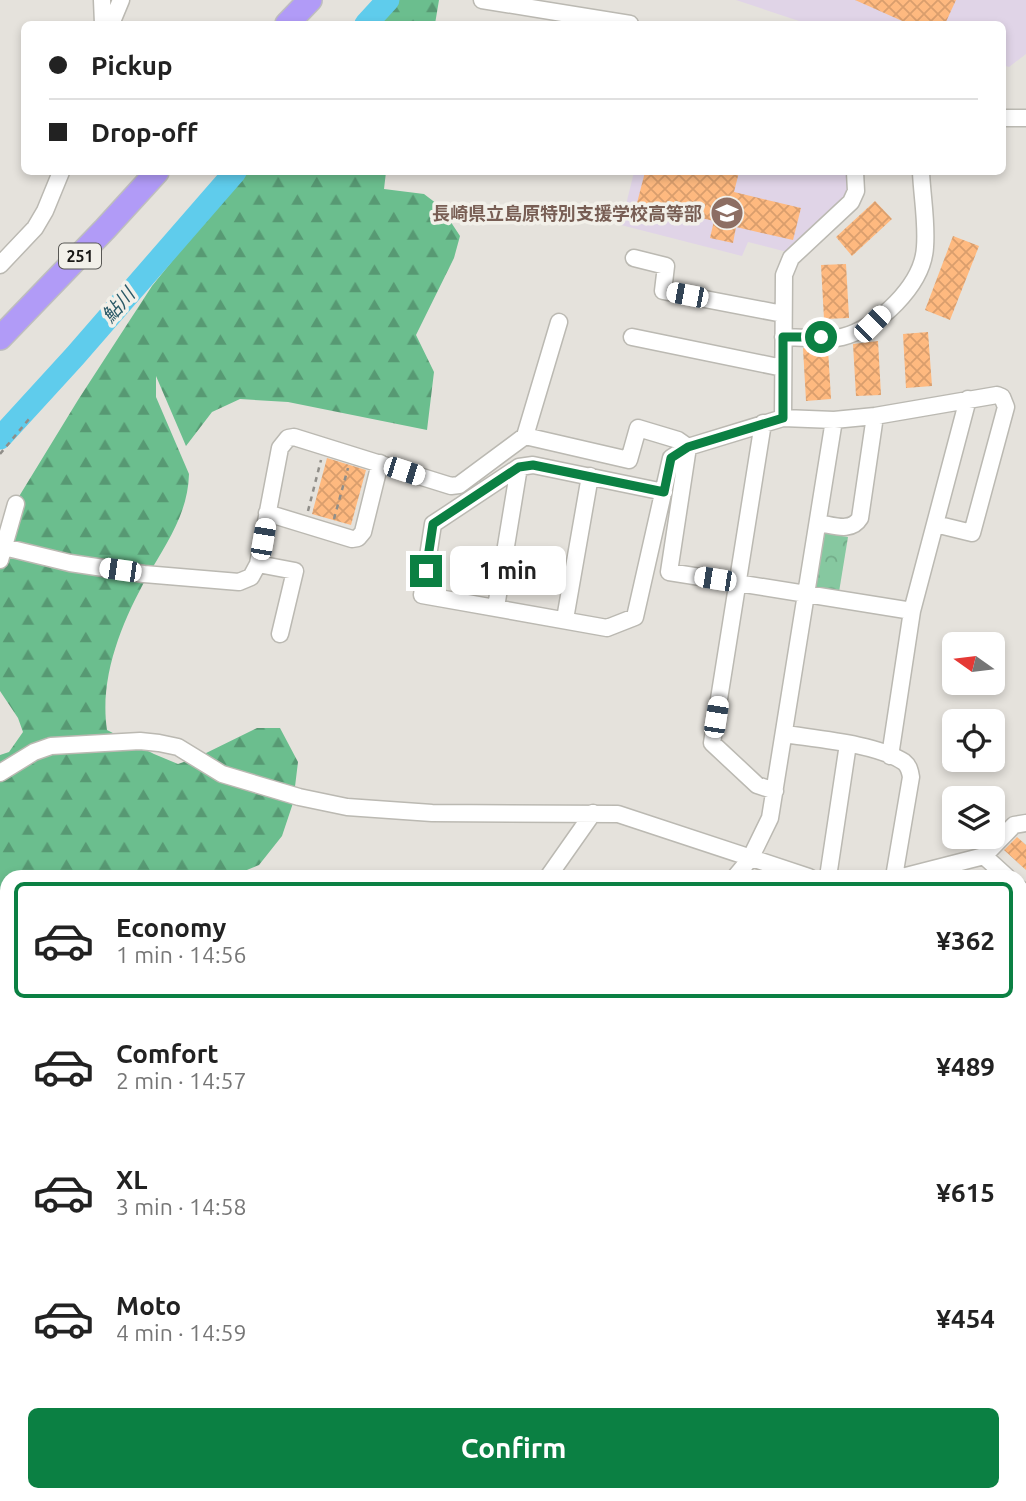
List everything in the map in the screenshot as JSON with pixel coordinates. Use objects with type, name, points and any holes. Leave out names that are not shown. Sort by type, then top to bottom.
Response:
[{"type":"highway","points":[[290,21],[310,0]]},
{"type":"highway","name":"251","points":[[0,338],[154,175]]},
{"type":"street","points":[[102,0],[103,21]]},
{"type":"street","points":[[112,21],[121,0]]},
{"type":"street","points":[[482,0],[612,21]]},
{"type":"street","points":[[1006,118],[1026,118]]},
{"type":"street","points":[[0,265],[35,228],[60,175]]},
{"type":"street","points":[[783,418],[786,266],[791,258],[851,202],[856,191],[855,175]]},
{"type":"street","points":[[783,337],[841,338],[872,324],[910,287],[918,274],[926,246],[921,175]]},
{"type":"street","points":[[634,258],[666,266],[663,291],[783,314]]},
{"type":"street","points":[[16,504],[2,553],[144,574],[239,582],[251,576],[258,564],[280,448],[284,442],[294,438],[451,486],[458,485],[525,436],[559,322]]},
{"type":"street","points":[[632,337],[783,368]]},
{"type":"street","points":[[664,492],[533,465],[519,467],[433,524],[422,595],[607,628],[635,617],[664,492],[671,458],[688,447],[783,418],[834,420],[875,416],[997,395],[1005,401],[1006,407],[972,533],[935,524]]},
{"type":"street","points":[[890,756],[912,611],[968,399]]},
{"type":"street","points":[[818,523],[847,528],[857,523],[860,518],[875,416]]},
{"type":"street","points":[[741,870],[750,859],[766,826],[775,791],[834,420]]},
{"type":"street","points":[[763,423],[712,743],[757,785],[775,791]]},
{"type":"street","points":[[525,436],[629,460],[638,428],[678,440],[688,447]]},
{"type":"street","points":[[688,447],[669,572],[912,611]]},
{"type":"street","points":[[267,513],[355,540],[361,536],[380,463]]},
{"type":"street","points":[[496,607],[519,467]]},
{"type":"street","points":[[565,620],[590,477]]},
{"type":"street","points":[[258,564],[295,571],[281,634]]},
{"type":"street","points":[[785,734],[848,744],[890,756],[904,762],[909,768],[911,777],[895,870]]},
{"type":"street","points":[[0,773],[34,752],[51,746],[139,741],[178,747],[222,774],[237,779],[299,797],[347,807],[432,813],[618,814],[786,870]]},
{"type":"street","points":[[829,870],[848,744]]},
{"type":"street","points":[[553,870],[593,813]]},
{"type":"street","points":[[929,870],[984,856],[1014,825],[1026,823]]},
{"type":"street","points":[[984,856],[999,870]]},
{"type":"path","points":[[0,454],[29,419]]},
{"type":"path","points":[[304,525],[325,447]]},
{"type":"path","points":[[330,533],[351,455]]},
{"type":"shaded area","points":[[736,0],[1026,0],[1026,54],[1009,67],[1006,66],[1006,21],[799,21]]},
{"type":"shaded area","name":"長崎県立島原特別支援学校高等部","points":[[633,175],[849,175],[850,179],[847,194],[842,201],[787,252],[748,242],[742,256],[621,225]]},
{"type":"green space","points":[[397,0],[439,0],[436,21],[378,21]]},
{"type":"green space","points":[[242,175],[386,175],[384,189],[424,194],[441,207],[460,236],[454,258],[416,335],[434,372],[427,430],[288,402],[240,399],[212,412],[186,446],[156,376],[156,397],[189,474],[188,489],[175,528],[138,594],[121,631],[106,690],[107,730],[178,764],[257,728],[280,728],[298,762],[293,803],[282,836],[259,865],[247,870],[0,870],[0,755],[9,752],[23,732],[18,718],[0,691],[0,543],[15,503],[152,286]]},
{"type":"green space","points":[[824,533],[848,537],[839,592],[815,588]]},
{"type":"building","points":[[855,0],[956,0],[946,21],[902,21]]},
{"type":"building","points":[[644,175],[738,175],[734,192],[801,208],[793,240],[736,227],[733,243],[710,238],[714,221],[637,203]]},
{"type":"building","points":[[875,201],[892,219],[852,256],[836,237]]},
{"type":"building","points":[[953,236],[979,246],[950,320],[925,310]]},
{"type":"building","points":[[846,264],[849,318],[824,319],[821,265]]},
{"type":"building","points":[[928,332],[932,386],[906,388],[903,334]]},
{"type":"building","points":[[878,341],[881,395],[856,396],[853,344]]},
{"type":"building","points":[[803,348],[828,349],[831,399],[806,401]]},
{"type":"building","points":[[327,458],[366,470],[351,525],[312,514]]},
{"type":"building","points":[[1017,837],[1026,845],[1026,870],[1004,850]]},
{"type":"waterway","name":"鮎川","points":[[369,21],[388,0]]},
{"type":"waterway","name":"鮎川","points":[[0,438],[232,175]]},
{"type":"place","name":"長崎県立島原特別支援学校高等部","points":[[727,213]]},
{"type":"route","points":[[426,571],[433,524],[519,467],[533,465],[664,492],[671,458],[688,447],[783,418],[783,337],[821,337]]}]
